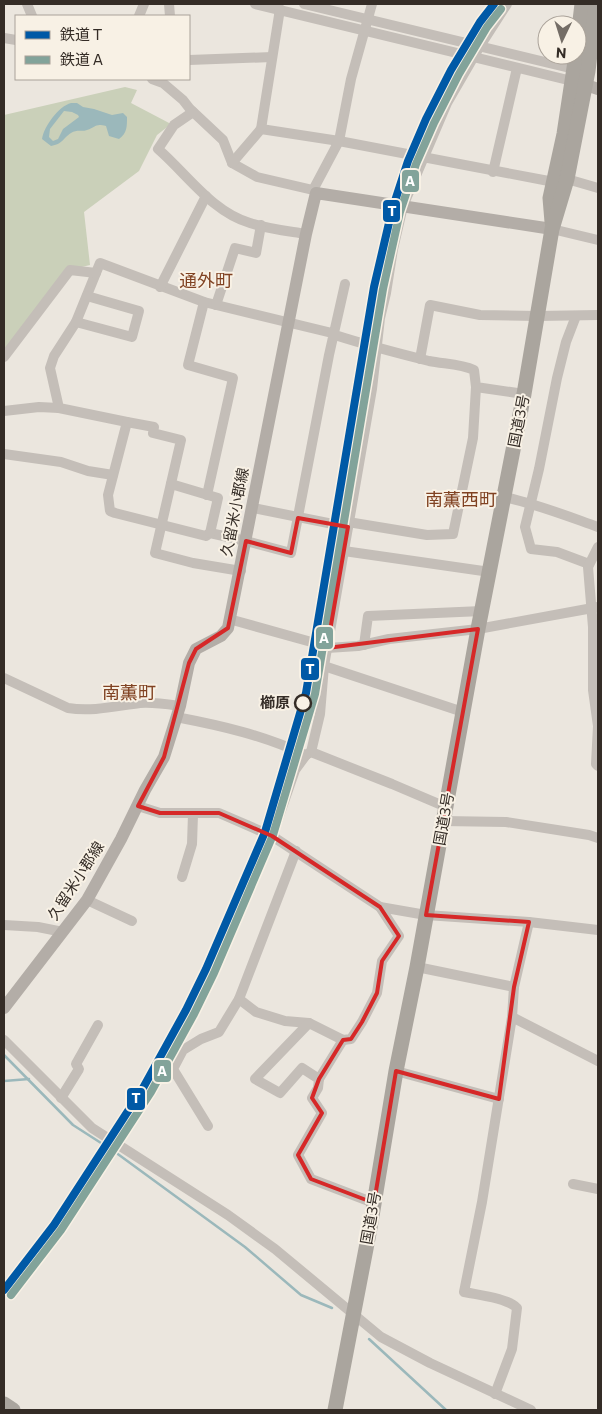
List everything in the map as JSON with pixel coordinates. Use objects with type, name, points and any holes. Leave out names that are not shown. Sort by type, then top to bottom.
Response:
[{"type":"highway","name":"国道3号","points":[[335,1410],[478,629],[538,316],[552,228],[550,198],[560,180],[564,134],[584,75],[595,32],[596,4]]},
{"type":"highway","points":[[4,1404],[13,1410]]},
{"type":"main road","points":[[315,192],[552,228]]},
{"type":"main road","name":"久留米小郡線","points":[[4,1008],[87,900],[138,806],[164,757],[178,712],[189,663],[196,649],[221,636],[228,628],[315,192]]},
{"type":"street","points":[[255,4],[518,68],[584,75]]},
{"type":"street","points":[[304,4],[480,46],[584,75]]},
{"type":"street","points":[[165,81],[193,112],[223,140],[232,162],[257,177],[315,192],[339,141],[351,79],[372,4]]},
{"type":"street","points":[[272,836],[295,770],[308,754],[320,714],[324,666],[378,348],[380,318],[403,206],[447,103],[507,4]]},
{"type":"street","points":[[232,162],[261,129],[280,10]]},
{"type":"street","points":[[190,60],[272,57]]},
{"type":"street","points":[[493,172],[518,68]]},
{"type":"street","points":[[193,112],[174,125],[158,149],[224,211],[249,223],[306,234]]},
{"type":"street","points":[[261,129],[339,141],[493,172],[560,180],[598,188]]},
{"type":"street","points":[[160,287],[206,196]]},
{"type":"street","points":[[216,306],[235,248],[256,253],[261,225]]},
{"type":"street","points":[[552,228],[598,240]]},
{"type":"street","points":[[59,408],[50,368],[54,356],[76,322],[100,263],[160,287],[216,306],[335,334],[420,359],[474,370],[476,387],[473,438],[453,534],[427,535],[348,525],[298,518],[253,508]]},
{"type":"street","points":[[4,357],[70,270],[96,274]]},
{"type":"street","points":[[127,422],[108,495],[110,511],[115,514],[206,536],[210,533],[291,553],[345,284]]},
{"type":"street","points":[[76,322],[132,337],[139,311],[87,296]]},
{"type":"street","points":[[204,302],[188,364],[233,378],[207,494]]},
{"type":"street","points":[[420,359],[430,305],[480,315],[598,315]]},
{"type":"street","points":[[576,316],[566,342],[557,378],[540,469],[525,527],[531,549],[557,552],[589,564]]},
{"type":"street","points":[[476,387],[524,394]]},
{"type":"street","points":[[4,411],[39,407],[59,408],[154,427],[153,433],[181,440],[155,553],[192,563],[240,571]]},
{"type":"street","points":[[4,454],[61,462],[113,475]]},
{"type":"street","points":[[171,484],[218,498],[210,533]]},
{"type":"street","points":[[504,496],[530,502],[598,527]]},
{"type":"street","points":[[598,547],[588,568],[594,607],[593,690],[598,726],[596,764],[598,766]]},
{"type":"street","points":[[344,551],[490,572]]},
{"type":"street","points":[[230,619],[327,648],[364,645],[388,639],[478,629],[594,607]]},
{"type":"street","points":[[364,645],[368,616],[482,611]]},
{"type":"street","points":[[324,666],[464,712]]},
{"type":"street","points":[[4,678],[68,708],[91,710],[142,703],[254,734],[392,784],[445,814],[506,822],[598,838]]},
{"type":"street","points":[[138,806],[160,813],[219,813],[272,836],[380,907],[426,916],[529,922],[598,930]]},
{"type":"street","points":[[182,877],[192,844],[193,814]]},
{"type":"street","points":[[208,1126],[173,1069],[183,1050],[219,1032],[238,999],[296,851]]},
{"type":"street","points":[[87,900],[132,920]]},
{"type":"street","points":[[238,999],[256,1012],[285,1020],[309,1023],[343,1040],[351,1039],[377,993],[382,961],[399,936],[380,907]]},
{"type":"street","points":[[495,1394],[512,1349],[517,1308],[514,1304],[464,1292],[499,1099],[512,1017],[514,987],[529,922]]},
{"type":"street","points":[[4,925],[38,927],[63,932]]},
{"type":"street","points":[[417,968],[514,987]]},
{"type":"street","points":[[512,1017],[598,1062]]},
{"type":"street","points":[[309,1023],[255,1079],[280,1094],[302,1068],[319,1079]]},
{"type":"street","points":[[61,1098],[79,1069],[76,1064],[98,1025]]},
{"type":"street","points":[[4,1040],[92,1128],[228,1215],[276,1249],[381,1338],[531,1410]]},
{"type":"street","points":[[343,1040],[319,1079],[318,1088],[312,1098],[322,1113],[298,1155],[311,1179],[374,1203]]},
{"type":"street","points":[[396,1071],[499,1099]]},
{"type":"street","points":[[573,1184],[598,1189]]},
{"type":"highlighted area","points":[[298,518],[348,527],[327,648],[478,629],[426,915],[529,922],[514,987],[499,1099],[396,1071],[374,1203],[311,1179],[298,1155],[322,1113],[312,1098],[319,1079],[343,1040],[351,1039],[362,1022],[377,993],[382,961],[399,936],[380,907],[272,836],[219,813],[160,813],[138,806],[164,757],[189,663],[196,649],[228,628],[246,541],[291,553]]},
{"type":"green space","points":[[125,87],[137,90],[131,103],[171,124],[157,135],[139,171],[84,212],[90,265],[69,270],[4,354],[4,115]]},
{"type":"water","points":[[77,103],[83,107],[112,115],[123,113],[127,117],[125,132],[119,139],[109,136],[106,126],[98,125],[85,131],[73,132],[60,143],[51,146],[42,139],[43,134],[53,117],[66,105]],"holes":[[[64,111],[72,112],[79,117],[63,129],[58,139],[53,141],[49,137],[50,129]]]},
{"type":"waterway","points":[[4,1055],[73,1125],[115,1152],[245,1247],[301,1295],[332,1308]]},
{"type":"waterway","points":[[4,1081],[29,1079]]},
{"type":"waterway","points":[[369,1339],[446,1410]]},
{"type":"rail line","name":"T","points":[[4,1290],[54,1225],[143,1088],[186,1010],[206,969],[265,832],[306,693],[374,287],[392,210],[408,161],[426,119],[451,70],[480,22],[494,4]]},
{"type":"rail line","name":"A","points":[[11,1295],[61,1230],[151,1092],[194,1014],[214,973],[273,835],[315,694],[383,289],[400,212],[416,164],[434,123],[459,74],[487,27],[501,9]]},
{"type":"place","name":"櫛原","points":[[303,703]]},
{"type":"district","name":"通外町","points":[[206,281]]},
{"type":"district","name":"南薫西町","points":[[461,500]]},
{"type":"district","name":"南薫町","points":[[129,693]]}]
